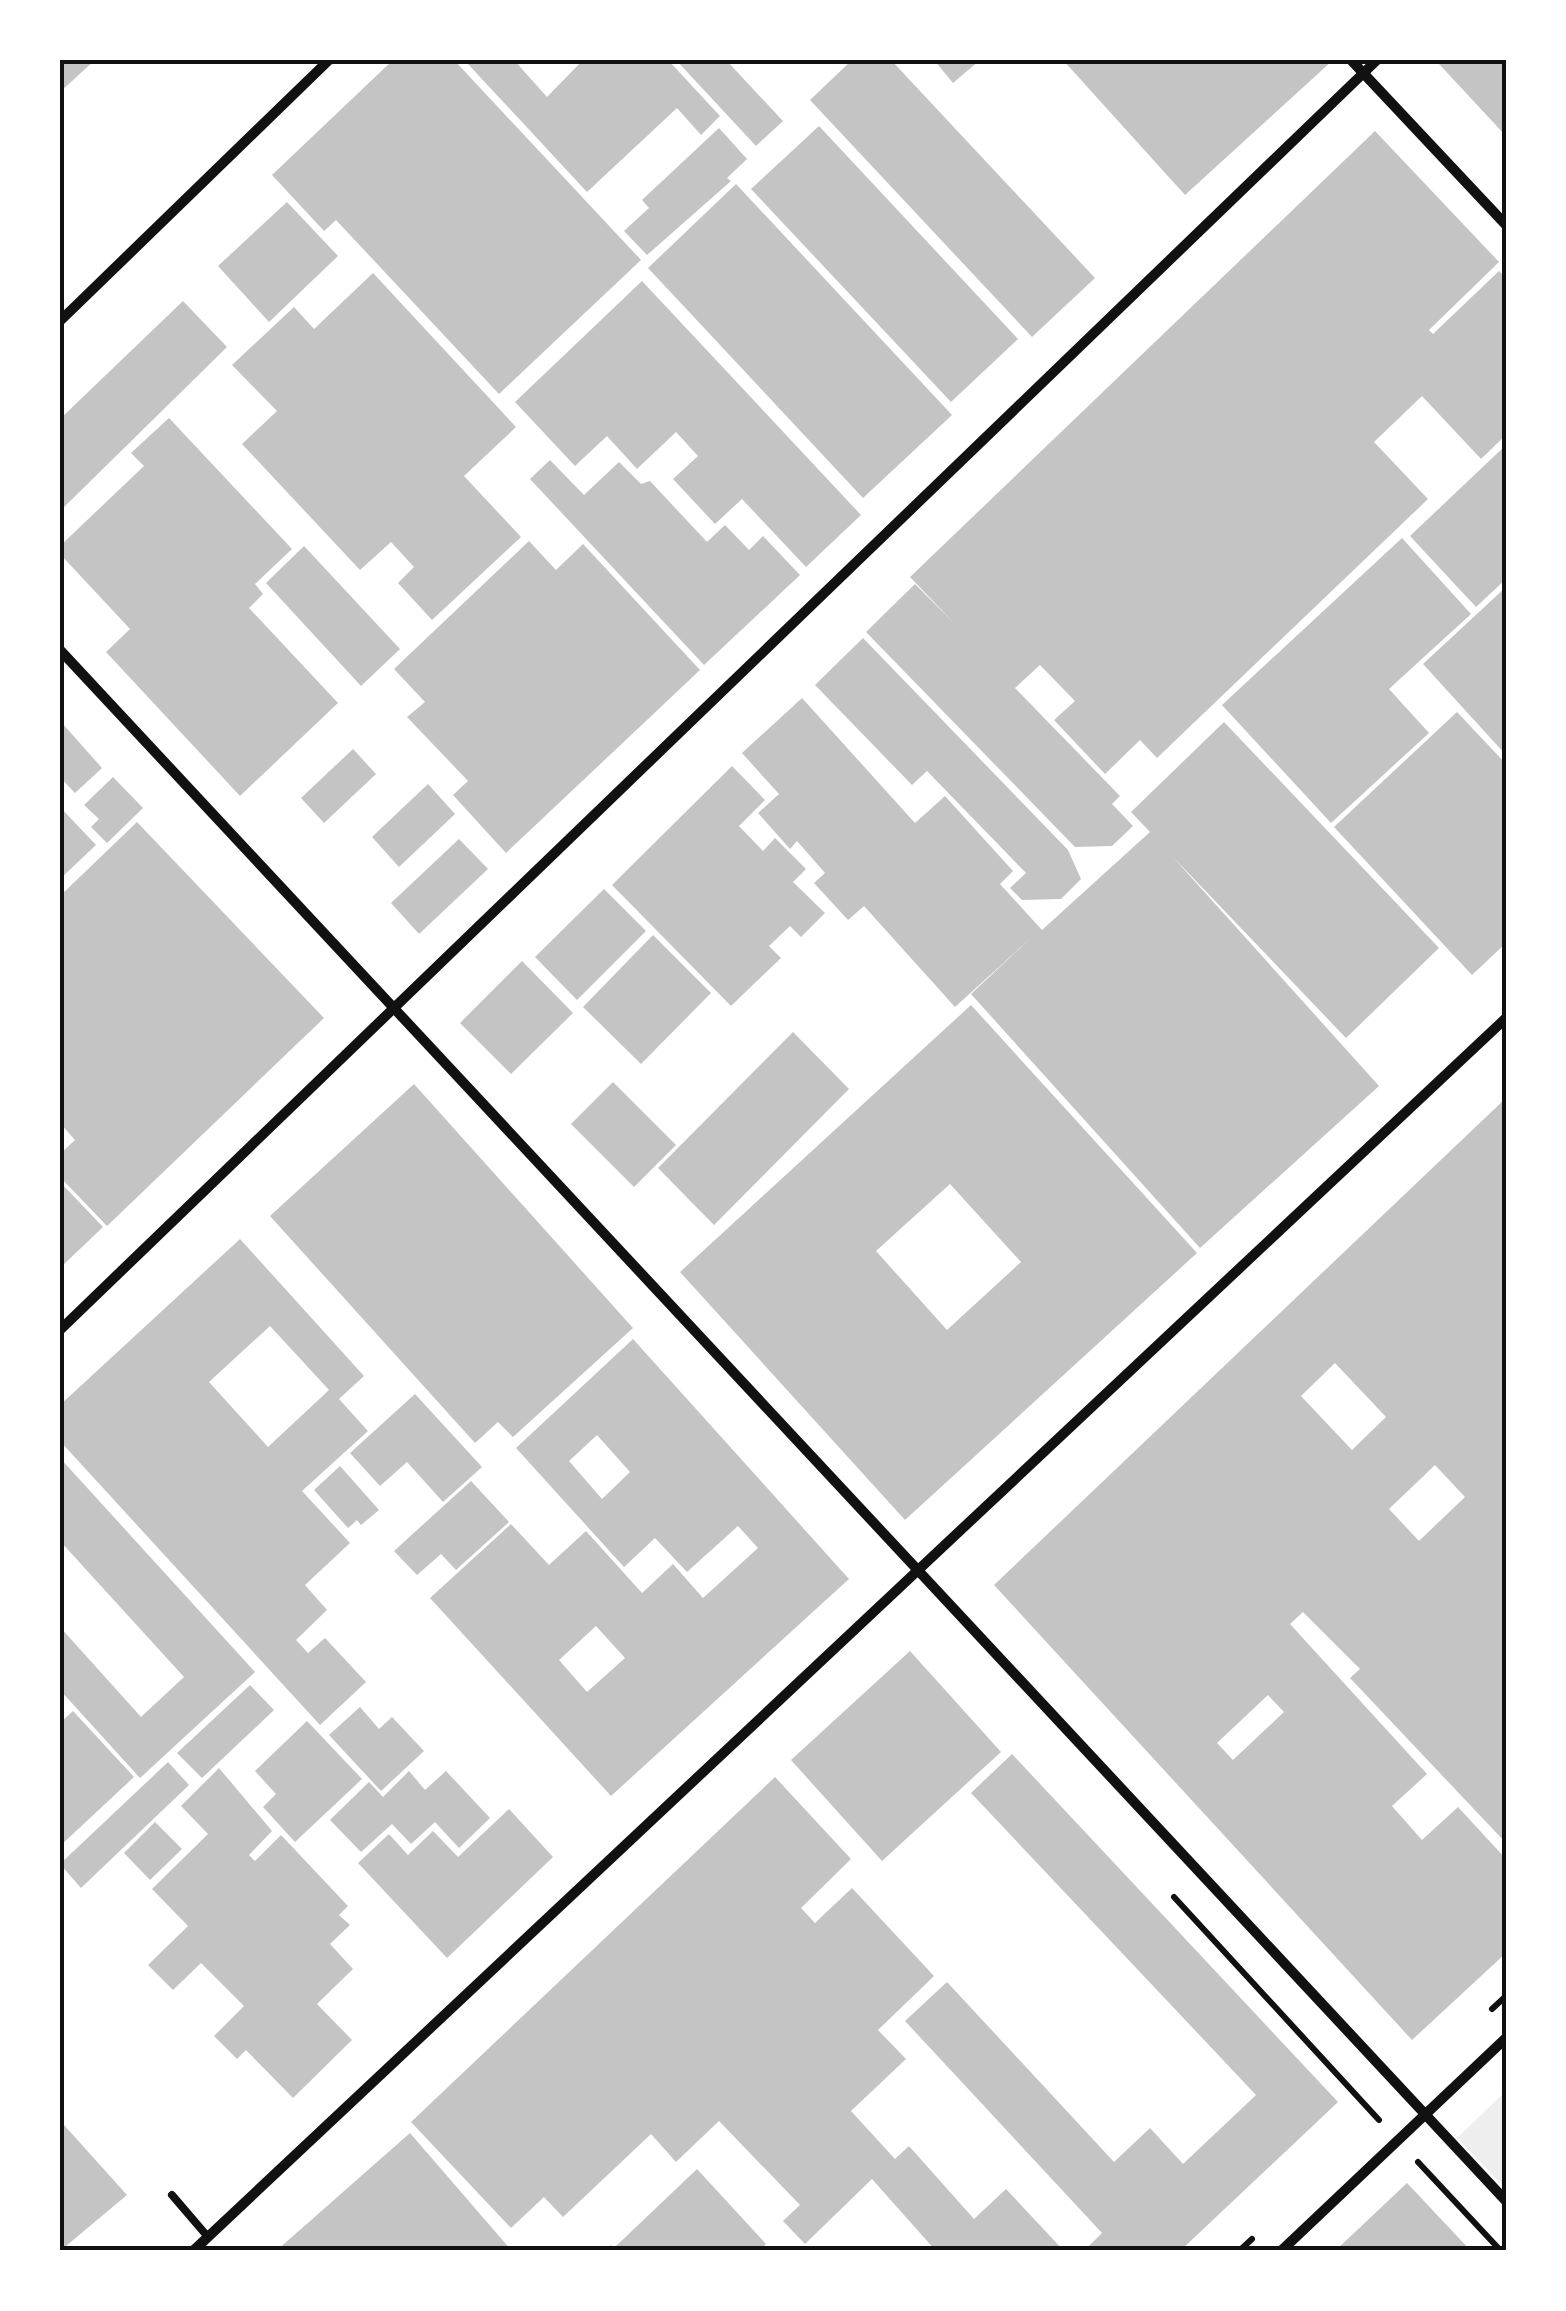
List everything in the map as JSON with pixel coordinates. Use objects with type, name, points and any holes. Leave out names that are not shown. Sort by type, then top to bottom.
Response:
[{"type":"street","points":[[60,320],[330,60]]},
{"type":"street","points":[[1352,60],[1506,225]]},
{"type":"street","points":[[60,1330],[1377,60]]},
{"type":"street","points":[[60,650],[397,1007],[1506,2202]]},
{"type":"street","points":[[193,2251],[1506,1018]]},
{"type":"street","points":[[1280,2251],[1506,2038]]},
{"type":"lane","points":[[172,2194],[208,2237]]},
{"type":"shaded area","points":[[1506,2091],[1506,2189],[1457,2138]]},
{"type":"building","points":[[60,60],[95,60],[60,92]]},
{"type":"building","points":[[393,60],[454,60],[641,260],[499,394],[336,220],[324,231],[272,175]]},
{"type":"building","points":[[459,60],[514,60],[547,97],[583,60],[668,60],[720,116],[701,135],[677,108],[587,192],[467,63]]},
{"type":"building","points":[[676,60],[726,60],[783,121],[756,146]]},
{"type":"building","points":[[852,60],[891,60],[1095,278],[1032,337],[810,100]]},
{"type":"building","points":[[934,60],[980,60],[953,83]]},
{"type":"building","points":[[1063,60],[1333,60],[1185,195]]},
{"type":"building","points":[[1443,60],[1506,60],[1506,136],[1439,64]]},
{"type":"building","points":[[819,126],[1018,339],[951,402],[751,189]]},
{"type":"building","points":[[719,128],[747,159],[727,178],[731,181],[647,255],[624,231],[649,208],[642,200]]},
{"type":"building","points":[[1375,131],[1499,262],[1429,330],[1433,334],[1499,271],[1506,278],[1506,435],[1481,459],[1422,396],[1374,442],[1428,499],[1157,758],[1140,740],[1105,774],[1054,720],[1075,701],[1040,665],[1015,688],[1120,796],[1112,804],[1133,826],[1112,846],[1075,847],[866,632],[915,584],[955,624],[910,577]]},
{"type":"building","points":[[736,184],[952,415],[863,498],[648,268]]},
{"type":"building","points":[[287,202],[338,256],[269,322],[218,266]]},
{"type":"building","points":[[373,273],[516,427],[464,476],[521,537],[432,620],[398,583],[414,567],[391,542],[360,570],[242,444],[277,411],[232,365],[294,307],[314,329]]},
{"type":"building","points":[[642,281],[861,515],[806,567],[742,499],[715,524],[673,479],[698,456],[676,432],[637,469],[607,436],[575,466],[515,402]]},
{"type":"building","points":[[183,301],[227,347],[60,511],[60,419]]},
{"type":"building","points":[[169,418],[292,549],[255,584],[263,594],[249,608],[338,703],[240,796],[106,652],[130,629],[60,554],[60,546],[144,466],[131,453]]},
{"type":"building","points":[[1506,445],[1506,579],[1476,607],[1410,536]]},
{"type":"building","points":[[550,460],[584,495],[619,462],[641,484],[650,481],[707,542],[725,525],[749,550],[763,536],[800,575],[704,665],[530,479]]},
{"type":"building","points":[[1402,538],[1471,614],[1389,689],[1429,733],[1331,823],[1222,705]]},
{"type":"building","points":[[529,541],[556,570],[583,544],[700,670],[506,853],[453,795],[468,781],[407,717],[425,702],[394,669]]},
{"type":"building","points":[[304,546],[400,649],[361,686],[266,583]]},
{"type":"building","points":[[1506,587],[1506,755],[1423,664]]},
{"type":"building","points":[[863,638],[1068,850],[1081,879],[1061,899],[1022,900],[1010,888],[1026,873],[927,771],[912,785],[815,685]]},
{"type":"building","points":[[802,698],[915,823],[945,796],[1013,871],[1000,884],[1042,930],[1150,832],[1131,812],[1224,722],[1439,948],[1346,1038],[1172,856],[1379,1086],[1200,1248],[971,994],[1032,937],[955,1007],[864,906],[848,920],[814,883],[825,873],[797,841],[790,849],[758,813],[779,794],[742,753]]},
{"type":"building","points":[[1457,712],[1506,764],[1506,943],[1472,975],[1334,827]]},
{"type":"building","points":[[62,723],[102,768],[75,793],[60,777]]},
{"type":"building","points":[[353,749],[376,774],[324,823],[301,798]]},
{"type":"building","points":[[732,766],[765,800],[739,826],[763,851],[775,838],[806,869],[793,882],[825,913],[801,937],[790,926],[769,946],[781,958],[731,1006],[612,885]]},
{"type":"building","points":[[113,777],[143,808],[107,843],[91,827],[99,819],[84,805]]},
{"type":"building","points":[[428,784],[455,814],[399,867],[372,837]]},
{"type":"building","points":[[60,807],[96,845],[60,879]]},
{"type":"building","points":[[137,822],[324,1018],[107,1226],[60,1177],[60,1154],[75,1140],[60,1123],[60,896]]},
{"type":"building","points":[[459,839],[488,869],[419,934],[391,903]]},
{"type":"building","points":[[604,889],[646,931],[577,1000],[535,957]]},
{"type":"building","points":[[653,935],[711,993],[641,1064],[583,1007]]},
{"type":"building","points":[[522,961],[573,1013],[511,1074],[460,1023]]},
{"type":"building","points":[[971,1005],[1197,1253],[905,1520],[680,1272]],"holes":[[[950,1184],[1021,1262],[947,1330],[876,1251]]]},
{"type":"building","points":[[793,1032],[849,1089],[714,1225],[658,1168]]},
{"type":"building","points":[[613,1082],[676,1145],[634,1187],[571,1124]]},
{"type":"building","points":[[414,1084],[633,1328],[513,1437],[498,1422],[475,1443],[270,1216]]},
{"type":"building","points":[[1506,1098],[1506,1843],[1350,1678],[1360,1669],[1303,1612],[1290,1624],[1427,1774],[1392,1806],[1422,1840],[1458,1807],[1506,1859],[1506,1953],[1412,2040],[994,1585]],"holes":[[[1335,1363],[1386,1417],[1352,1450],[1301,1396]],[[1435,1465],[1465,1497],[1419,1541],[1389,1509]],[[1268,1695],[1284,1712],[1233,1760],[1217,1743]]]},
{"type":"building","points":[[60,1182],[103,1227],[60,1268]]},
{"type":"building","points":[[240,1239],[364,1376],[339,1399],[368,1431],[302,1491],[350,1543],[305,1585],[327,1610],[296,1640],[308,1653],[325,1638],[366,1682],[320,1725],[60,1441],[60,1405]],"holes":[[[270,1326],[329,1390],[268,1447],[209,1382]]]},
{"type":"building","points":[[633,1339],[849,1579],[611,1796],[430,1598],[511,1524],[549,1565],[586,1531],[642,1593],[673,1564],[703,1598],[758,1548],[738,1526],[687,1572],[655,1538],[624,1567],[516,1448]],"holes":[[[597,1435],[630,1472],[602,1499],[569,1461]],[[596,1626],[625,1658],[587,1692],[559,1660]]]},
{"type":"building","points":[[415,1394],[482,1467],[443,1502],[407,1462],[380,1486],[350,1453]]},
{"type":"building","points":[[60,1458],[255,1672],[140,1778],[60,1690],[60,1627],[141,1717],[184,1677],[60,1541]]},
{"type":"building","points":[[340,1466],[379,1510],[361,1525],[357,1520],[348,1528],[314,1490]]},
{"type":"building","points":[[471,1481],[509,1522],[456,1570],[441,1554],[417,1575],[394,1551]]},
{"type":"building","points":[[910,1651],[1001,1752],[882,1861],[791,1760]]},
{"type":"building","points":[[250,1685],[274,1710],[202,1778],[177,1753]]},
{"type":"building","points":[[360,1707],[379,1729],[392,1717],[424,1751],[381,1791],[329,1735]]},
{"type":"building","points":[[73,1711],[134,1777],[60,1846],[60,1723]]},
{"type":"building","points":[[307,1721],[362,1779],[295,1842],[263,1807],[276,1794],[255,1771]]},
{"type":"building","points":[[1012,1754],[1338,2102],[1180,2251],[1084,2251],[1102,2233],[905,2021],[947,1982],[1114,2162],[1150,2128],[1183,2164],[1256,2095],[971,1793]]},
{"type":"building","points":[[168,1762],[189,1785],[81,1888],[60,1864]]},
{"type":"building","points":[[219,1768],[272,1831],[249,1855],[255,1861],[281,1835],[348,1906],[339,1915],[350,1925],[330,1944],[353,1969],[317,2004],[352,2040],[293,2098],[246,2050],[237,2059],[214,2036],[244,2006],[201,1963],[173,1990],[148,1965],[188,1926],[152,1889],[208,1834],[181,1806]]},
{"type":"building","points":[[409,1771],[425,1790],[446,1771],[490,1818],[459,1848],[435,1822],[411,1844],[392,1824],[361,1852],[330,1820],[369,1782],[383,1797]]},
{"type":"building","points":[[775,1777],[851,1859],[801,1908],[815,1923],[852,1888],[934,1976],[878,2030],[906,2059],[851,2111],[895,2159],[909,2146],[974,2219],[1006,2189],[1064,2251],[936,2251],[872,2179],[805,2244],[783,2221],[800,2205],[719,2121],[676,2162],[651,2134],[563,2217],[544,2197],[511,2228],[411,2122]]},
{"type":"building","points":[[509,1809],[553,1857],[447,1958],[358,1863],[389,1834],[408,1855],[433,1831],[458,1857]]},
{"type":"building","points":[[155,1822],[182,1849],[150,1880],[124,1853]]},
{"type":"building","points":[[64,2125],[127,2195],[60,2251],[60,2128]]},
{"type":"building","points":[[410,2133],[512,2251],[276,2251]]},
{"type":"building","points":[[697,2169],[766,2244],[758,2251],[683,2251],[679,2246],[674,2251],[605,2251],[611,2245],[614,2248]]},
{"type":"building","points":[[1407,2183],[1471,2251],[1335,2251]]}]
